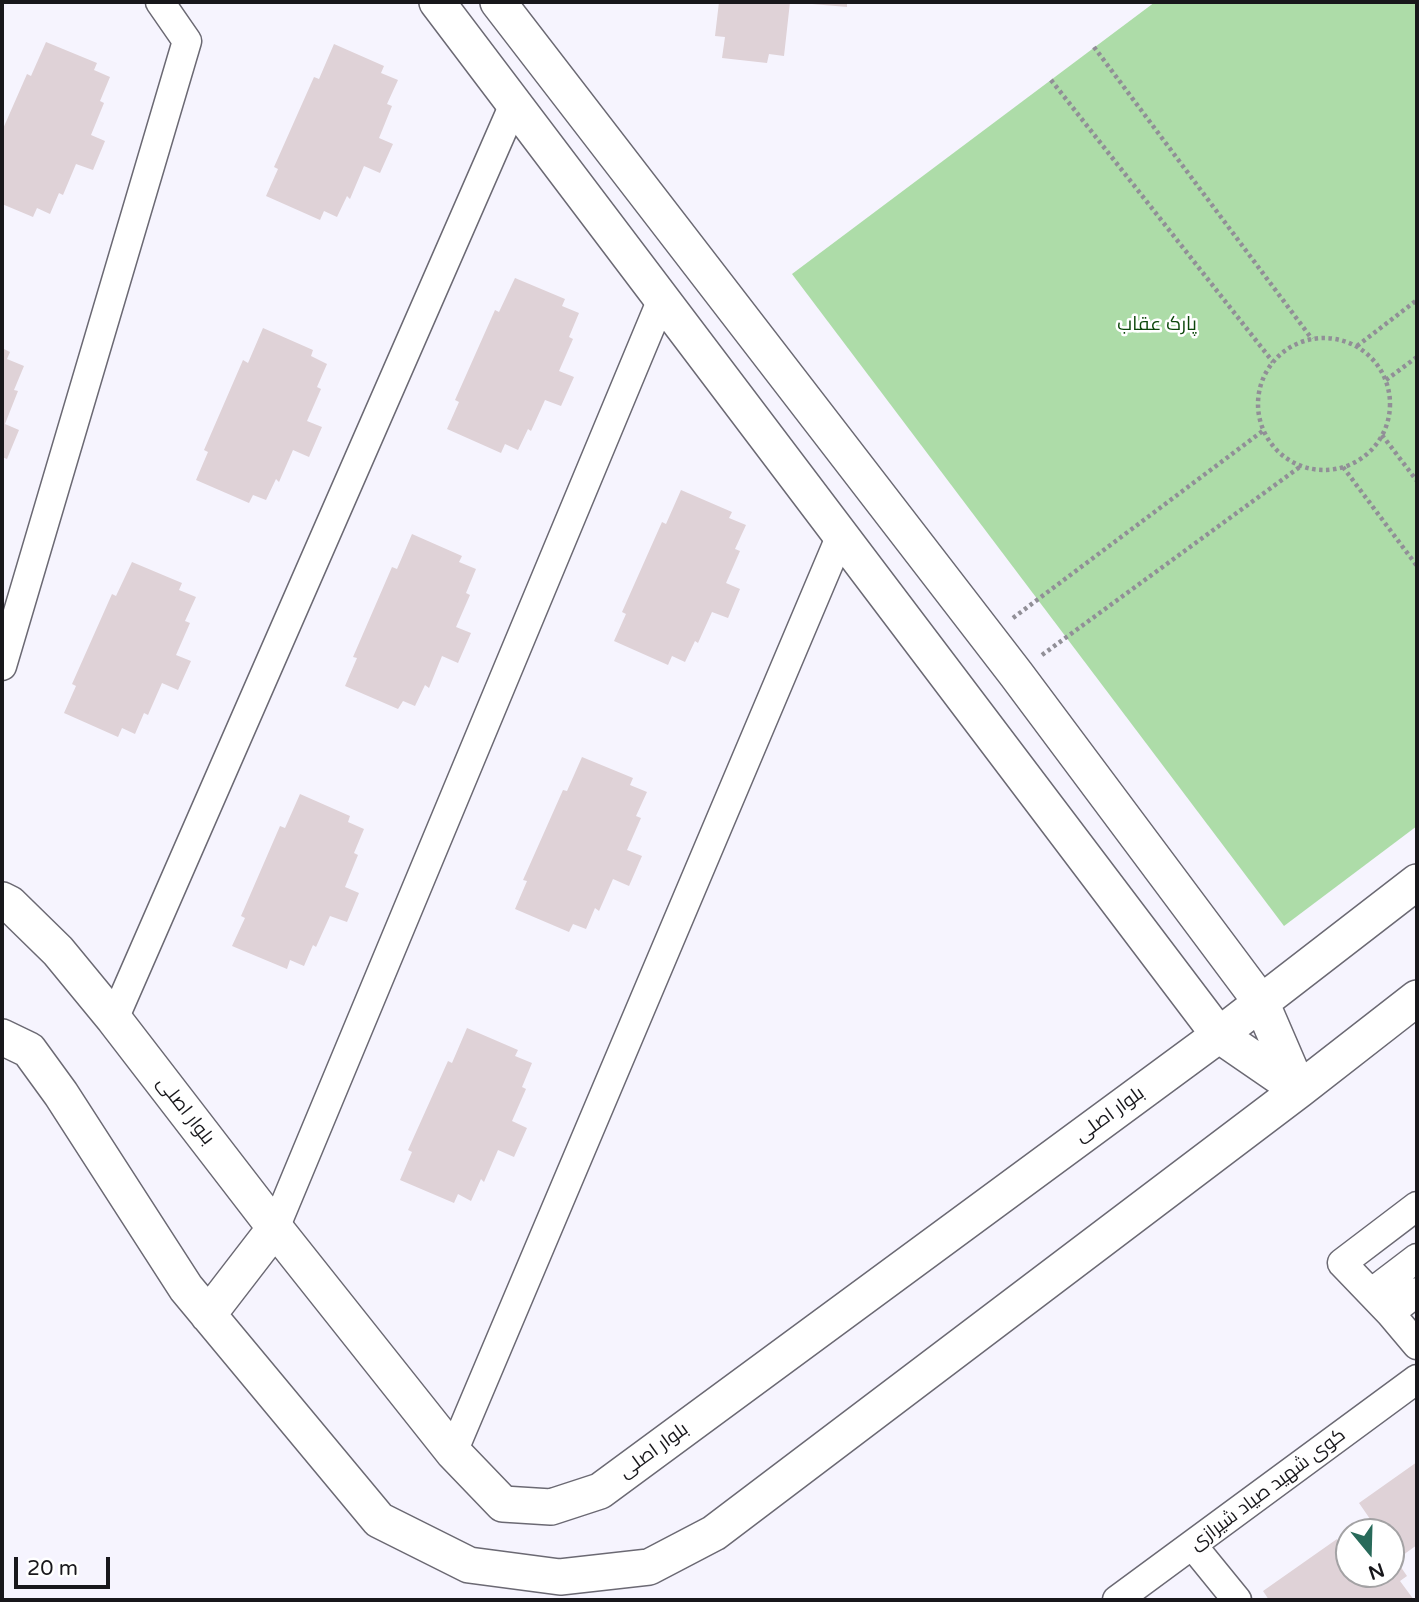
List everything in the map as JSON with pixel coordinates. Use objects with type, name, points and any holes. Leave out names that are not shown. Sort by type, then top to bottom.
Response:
[{"type":"street","points":[[2,666],[187,41],[160,2]]},
{"type":"street","points":[[436,2],[1219,1035],[1299,1090]]},
{"type":"street","points":[[498,2],[988,637],[1261,1002],[1299,1090]]},
{"type":"street","points":[[114,1019],[514,104]]},
{"type":"street","points":[[208,1315],[275,1228],[662,299]]},
{"type":"street","points":[[453,1452],[841,535]]},
{"type":"street","name":"بلوار اصلی","points":[[2,900],[58,951],[114,1019],[453,1452],[503,1504],[551,1507],[600,1491],[1219,1035],[1417,882]]},
{"type":"street","points":[[2,1037],[29,1051],[61,1094],[186,1288],[379,1520],[469,1565],[560,1577],[649,1567],[714,1533],[1417,999]]},
{"type":"street","points":[[1417,1206],[1342,1263],[1417,1345]]},
{"type":"street","points":[[1381,1303],[1417,1258]]},
{"type":"street","points":[[1381,1303],[1417,1292]]},
{"type":"street","name":"کوی شهید صیاد شیرازی","points":[[1117,1600],[1417,1379]]},
{"type":"street","points":[[1193,1546],[1237,1600]]},
{"type":"path","points":[[1094,47],[1312,339]]},
{"type":"path","points":[[1051,80],[1273,362]]},
{"type":"path","points":[[1357,346],[1417,300]]},
{"type":"path","points":[[1312,339],[1335,339],[1357,346],[1374,360],[1386,380],[1391,402],[1387,425],[1377,444],[1362,458],[1343,467],[1322,470],[1301,466],[1283,455],[1269,440],[1260,421],[1258,400],[1263,379],[1273,362],[1291,347],[1312,339]]},
{"type":"path","points":[[1386,380],[1417,357]]},
{"type":"path","points":[[988,637],[1264,430]]},
{"type":"path","points":[[1382,435],[1417,481]]},
{"type":"path","points":[[1016,674],[1301,466]]},
{"type":"path","points":[[1343,467],[1417,566]]},
{"type":"green space","name":"پارک عقاب","points":[[1155,2],[1417,2],[1417,826],[1284,926],[792,274]]},
{"type":"building","points":[[719,2],[790,2],[784,56],[769,54],[767,63],[722,58],[725,37],[715,36]]},
{"type":"building","points":[[847,2],[847,7],[812,4]]},
{"type":"building","points":[[46,42],[97,63],[94,70],[110,77],[100,101],[104,103],[91,135],[105,141],[93,170],[76,164],[63,195],[59,193],[50,214],[37,208],[33,217],[2,204],[2,131],[27,74],[31,76]]},
{"type":"building","points":[[334,44],[384,66],[381,73],[398,80],[387,104],[392,106],[379,138],[393,144],[380,173],[364,166],[350,199],[347,196],[337,217],[324,211],[320,220],[266,196],[278,169],[274,167],[314,77],[319,79]]},
{"type":"building","points":[[515,278],[565,299],[562,306],[579,313],[569,337],[573,339],[559,371],[574,377],[561,406],[545,400],[531,431],[528,429],[518,450],[505,444],[501,453],[447,429],[459,402],[455,400],[495,310],[499,312]]},
{"type":"building","points":[[263,328],[313,350],[311,356],[327,364],[317,387],[321,389],[307,421],[322,427],[309,457],[293,450],[279,482],[276,479],[266,500],[253,495],[249,503],[196,480],[208,452],[204,450],[243,360],[248,363]]},
{"type":"building","points":[[2,348],[10,352],[7,359],[24,366],[5,424],[19,430],[7,459],[2,457]]},
{"type":"building","points":[[681,490],[732,512],[729,518],[746,525],[735,549],[740,551],[726,583],[740,589],[728,618],[712,612],[698,643],[695,641],[685,662],[672,656],[668,665],[614,641],[626,614],[622,612],[662,522],[666,524]]},
{"type":"building","points":[[412,534],[462,556],[459,562],[476,569],[466,593],[470,595],[456,627],[471,633],[458,663],[442,656],[429,688],[425,685],[415,706],[403,701],[398,709],[345,686],[357,658],[353,657],[392,567],[397,569]]},
{"type":"building","points":[[132,562],[182,583],[179,590],[196,597],[185,621],[190,623],[176,655],[191,661],[178,690],[162,683],[148,715],[144,713],[135,734],[122,728],[118,737],[64,713],[76,686],[72,684],[112,594],[116,596]]},
{"type":"building","points":[[582,757],[633,778],[630,785],[647,792],[636,816],[641,818],[627,850],[642,856],[629,886],[613,879],[599,911],[595,908],[586,929],[573,924],[569,932],[515,909],[527,881],[523,880],[563,790],[567,791]]},
{"type":"building","points":[[300,794],[350,816],[348,822],[364,829],[354,853],[358,855],[345,887],[359,893],[347,922],[330,916],[304,966],[290,960],[287,969],[232,946],[245,918],[241,916],[280,826],[285,828]]},
{"type":"building","points":[[467,1028],[518,1050],[515,1056],[532,1063],[522,1087],[526,1089],[512,1121],[527,1128],[514,1157],[498,1150],[484,1182],[481,1179],[471,1201],[458,1194],[454,1203],[400,1180],[412,1152],[408,1150],[448,1061],[452,1063]]},
{"type":"building","points":[[1417,1462],[1417,1545],[1405,1554],[1405,1518],[1369,1518],[1359,1503]]},
{"type":"building","points":[[1335,1540],[1335,1588],[1405,1588],[1414,1600],[1269,1600],[1263,1591]]}]
